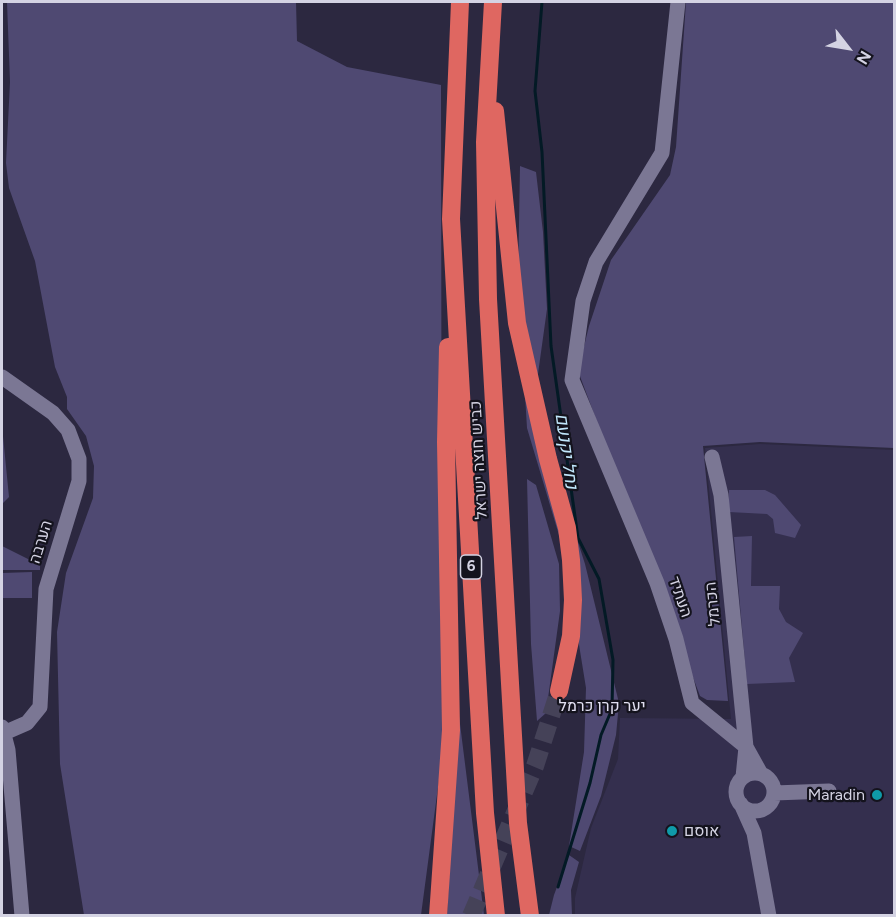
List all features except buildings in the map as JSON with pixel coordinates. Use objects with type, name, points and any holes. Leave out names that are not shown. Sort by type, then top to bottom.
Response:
[{"type":"highway","name":"כביש חוצה ישראל","points":[[460,2],[451,219],[485,813],[496,915]]},
{"type":"highway","name":"כביש חוצה ישראל","points":[[493,2],[485,201],[488,299],[518,823],[531,915]]},
{"type":"highway","points":[[489,59],[517,323],[548,459],[567,528],[571,560],[573,600],[571,636],[559,691]]},
{"type":"highway","points":[[438,915],[452,730],[446,442],[451,219]]},
{"type":"street","name":"העתיד","points":[[678,2],[662,153],[596,262],[583,301],[572,380],[657,583],[676,639],[692,703],[746,747]]},
{"type":"street","name":"הערבה","points":[[2,377],[53,413],[68,430],[79,459],[79,481],[46,589],[40,707],[27,723],[3,730]]},
{"type":"street","name":"הכרמל","points":[[712,457],[721,495],[746,747],[743,777]]},
{"type":"street","points":[[3,730],[8,750],[8,838],[22,915]]},
{"type":"street","name":"הכרמל","points":[[746,747],[761,774]]},
{"type":"street","points":[[754,833],[764,808],[774,793],[771,782],[761,774],[755,773],[743,777],[736,788],[754,833],[769,915]]},
{"type":"street","points":[[774,793],[829,791]]},
{"type":"street","points":[[741,804],[751,810],[764,808]]},
{"type":"shaded area","points":[[760,444],[894,450],[894,915],[575,916],[575,898],[591,828],[618,759],[620,718],[731,719],[705,448]]},
{"type":"green space","points":[[7,2],[296,2],[297,41],[347,67],[441,85],[442,757],[421,915],[84,915],[60,764],[57,632],[66,573],[93,498],[94,466],[86,436],[67,409],[67,397],[55,367],[35,261],[9,188],[6,163],[10,82]]},
{"type":"green space","points":[[686,2],[894,2],[894,448],[760,442],[703,446],[728,701],[707,700],[700,696],[578,371],[589,326],[611,260],[670,175],[676,147]]},
{"type":"green space","name":"יער קרן כרמל","points":[[520,166],[536,172],[543,232],[547,309],[537,381],[538,418],[585,564],[619,703],[616,735],[601,796],[580,851],[569,846],[584,752],[586,688],[564,552],[527,428],[518,280]]},
{"type":"green space","points":[[2,426],[9,497],[2,504]]},
{"type":"green space","points":[[527,479],[536,485],[559,564],[560,611],[546,713],[537,721],[531,644]]},
{"type":"green space","points":[[729,490],[765,490],[775,495],[801,525],[795,538],[775,533],[773,519],[767,514],[729,512]]},
{"type":"green space","points":[[752,536],[751,586],[780,586],[779,609],[786,622],[803,633],[789,658],[795,682],[747,684],[734,537]]},
{"type":"green space","points":[[2,546],[40,565],[40,570],[2,570]]},
{"type":"green space","points":[[32,572],[32,598],[2,598],[2,573]]},
{"type":"green space","points":[[458,708],[484,915],[447,915]]},
{"type":"green space","points":[[569,855],[579,862],[571,890],[572,915],[549,915],[554,895]]},
{"type":"waterway","name":"נחל יקנעם","points":[[542,2],[535,91],[542,152],[551,346],[578,538],[599,579],[613,660],[612,709],[601,735],[590,783],[558,887]]},
{"type":"tunnel","points":[[471,916],[535,766],[559,691]]},
{"type":"place","name":"Maradin","points":[[877,795]]},
{"type":"place","name":"אוסם","points":[[672,831]]}]
